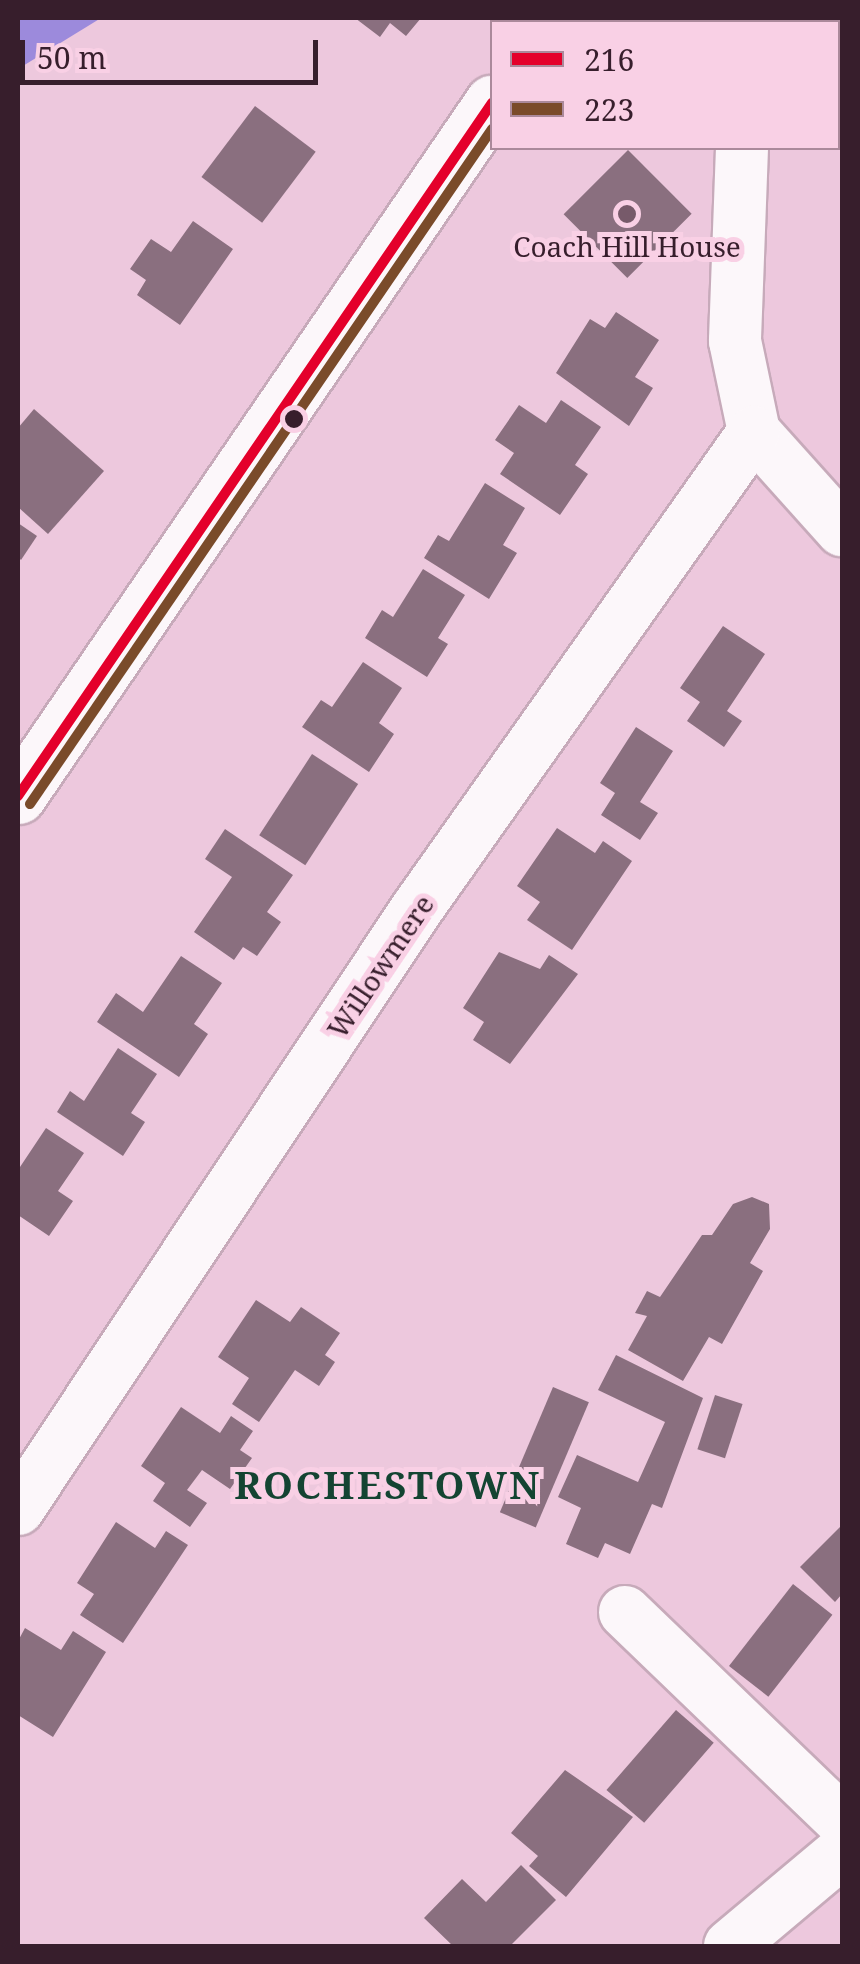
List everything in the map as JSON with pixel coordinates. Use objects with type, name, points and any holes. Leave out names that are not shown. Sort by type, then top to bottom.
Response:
[{"type":"main road","points":[[18,796],[463,136],[490,106]]},
{"type":"street","points":[[742,150],[735,342],[754,432],[842,530]]},
{"type":"street","name":"Willowmere","points":[[18,1509],[416,910],[754,432]]},
{"type":"street","points":[[625,1612],[842,1821]]},
{"type":"street","points":[[730,1946],[842,1852]]},
{"type":"shaded area","points":[[18,18],[101,18],[18,69]]},
{"type":"building","points":[[355,18],[421,18],[406,36],[390,23],[380,37]]},
{"type":"building","points":[[255,106],[316,152],[262,223],[201,177]]},
{"type":"building","name":"Coach Hill House","points":[[628,150],[692,214],[627,278],[564,214]]},
{"type":"building","points":[[193,221],[233,249],[180,325],[137,295],[146,280],[130,269],[151,239],[171,252]]},
{"type":"building","points":[[616,312],[659,340],[635,377],[653,388],[629,426],[556,373],[590,319],[605,328]]},
{"type":"building","points":[[561,400],[601,427],[575,465],[588,474],[560,515],[500,474],[514,453],[495,440],[519,405],[546,423]]},
{"type":"building","points":[[34,409],[104,471],[48,534],[18,507],[18,428]]},
{"type":"building","points":[[485,483],[525,508],[503,545],[517,553],[489,599],[424,558],[438,535],[449,541]]},
{"type":"building","points":[[18,523],[37,536],[21,560],[18,557]]},
{"type":"building","points":[[423,569],[465,595],[438,638],[448,644],[427,677],[365,638],[382,610],[393,617]]},
{"type":"building","points":[[723,626],[765,654],[727,711],[742,721],[724,747],[687,721],[700,702],[680,688]]},
{"type":"building","points":[[363,662],[402,688],[379,723],[394,734],[369,772],[302,727],[321,700],[332,707]]},
{"type":"building","points":[[636,727],[673,751],[640,802],[658,813],[640,840],[601,815],[615,793],[600,783]]},
{"type":"building","points":[[312,754],[358,784],[305,865],[259,835]]},
{"type":"building","points":[[557,828],[595,853],[603,841],[632,861],[572,950],[527,920],[540,902],[517,886]]},
{"type":"building","points":[[225,829],[293,875],[267,912],[281,922],[257,956],[243,947],[234,960],[194,932],[232,877],[205,859]]},
{"type":"building","points":[[499,952],[540,969],[549,955],[578,974],[510,1064],[473,1040],[484,1022],[463,1008]]},
{"type":"building","points":[[181,956],[222,983],[194,1024],[208,1034],[179,1077],[97,1022],[116,993],[143,1012]]},
{"type":"building","points":[[118,1048],[157,1074],[131,1113],[145,1122],[123,1156],[57,1112],[70,1091],[84,1101]]},
{"type":"building","points":[[46,1128],[84,1153],[58,1191],[73,1201],[49,1236],[18,1215],[18,1170]]},
{"type":"building","points":[[752,1197],[769,1204],[770,1229],[750,1263],[763,1271],[722,1344],[709,1337],[683,1381],[628,1350],[647,1316],[635,1313],[647,1291],[660,1297],[702,1235],[712,1235],[733,1204]]},
{"type":"building","points":[[256,1300],[290,1322],[301,1307],[340,1333],[325,1355],[335,1362],[319,1386],[295,1370],[259,1422],[232,1404],[249,1378],[218,1357]]},
{"type":"building","points":[[616,1355],[703,1398],[662,1508],[652,1504],[630,1554],[605,1543],[598,1558],[566,1544],[581,1508],[558,1497],[577,1455],[638,1482],[665,1422],[598,1390]]},
{"type":"building","points":[[553,1387],[589,1402],[536,1527],[500,1512]]},
{"type":"building","points":[[715,1395],[743,1404],[725,1458],[697,1449]]},
{"type":"building","points":[[181,1407],[220,1433],[231,1416],[253,1431],[240,1450],[252,1458],[230,1489],[202,1470],[187,1490],[207,1503],[190,1527],[153,1501],[165,1483],[141,1466]]},
{"type":"building","points":[[116,1522],[155,1548],[166,1531],[188,1545],[123,1643],[80,1615],[94,1594],[77,1583]]},
{"type":"building","points":[[842,1525],[842,1594],[835,1602],[800,1567]]},
{"type":"building","points":[[793,1584],[832,1615],[768,1697],[729,1666]]},
{"type":"building","points":[[25,1628],[61,1650],[73,1631],[106,1652],[53,1737],[18,1715],[18,1641]]},
{"type":"building","points":[[676,1710],[714,1743],[644,1823],[606,1790]]},
{"type":"building","points":[[565,1770],[633,1817],[566,1897],[529,1866],[538,1856],[511,1833]]},
{"type":"building","points":[[521,1865],[556,1900],[510,1946],[453,1946],[424,1918],[462,1879],[486,1902]]},
{"type":"transit line","name":"216","points":[[18,796],[490,106]]},
{"type":"transit line","name":"223","points":[[30,804],[490,132]]},
{"type":"place","name":"Coach Hill House","points":[[627,214]]},
{"type":"district","name":"ROCHESTOWN","points":[[388,1485]]}]
